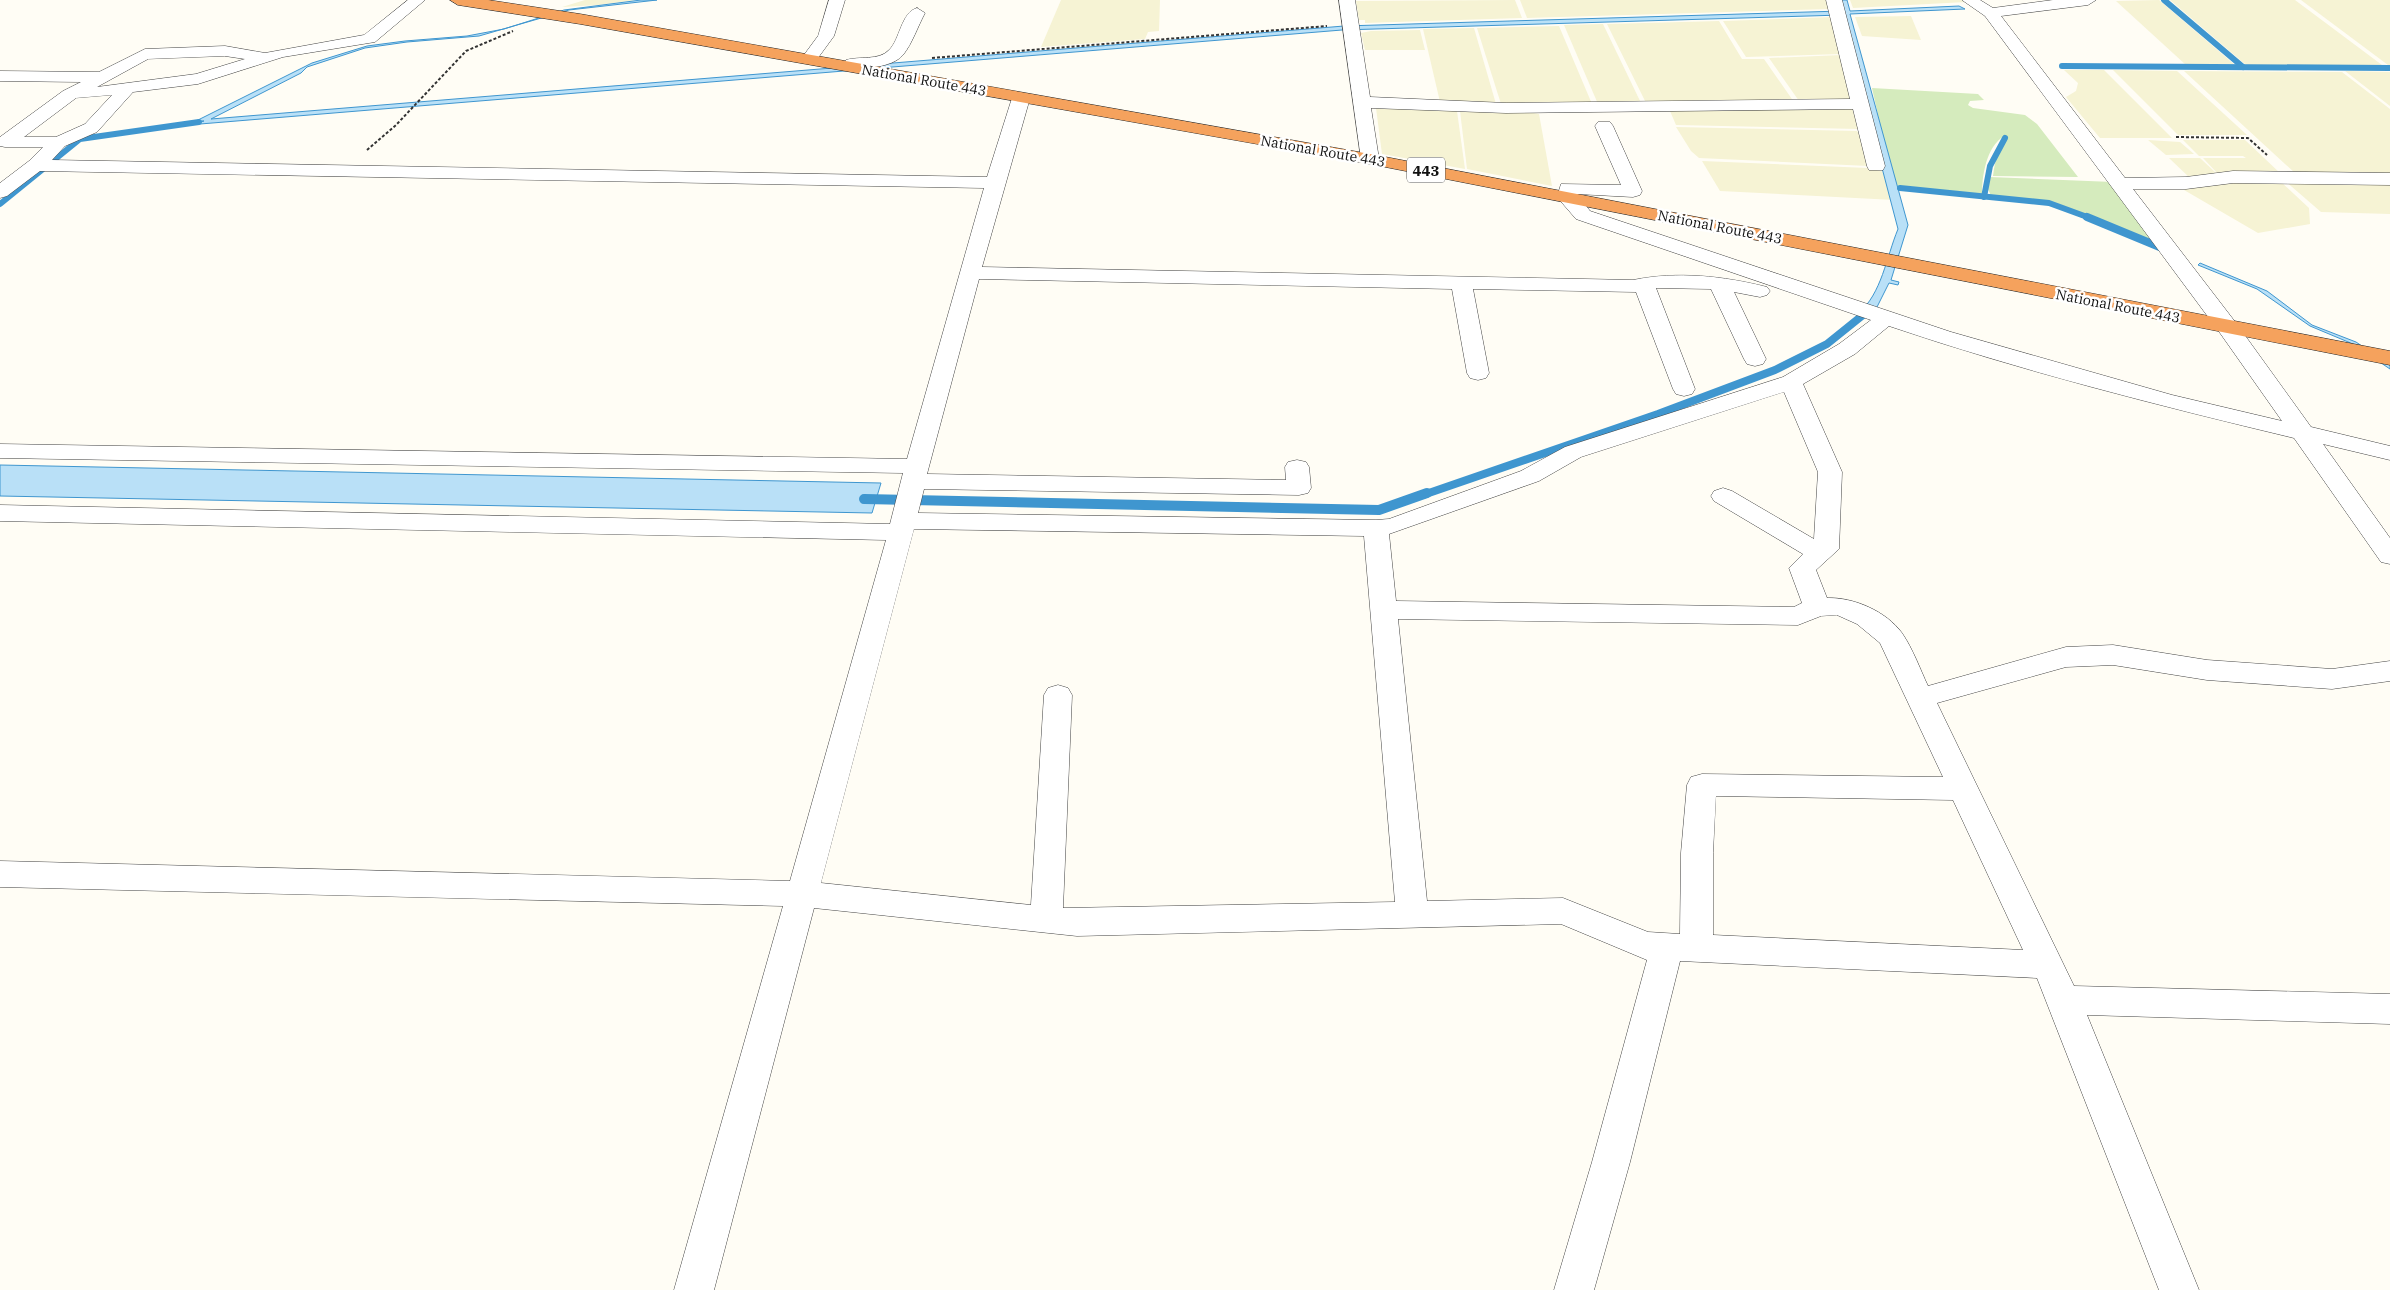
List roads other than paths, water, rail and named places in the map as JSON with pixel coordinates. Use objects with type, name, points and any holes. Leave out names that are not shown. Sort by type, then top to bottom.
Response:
[{"type":"highway","name":"National Route 443","points":[[458,0],[564,16],[809,60],[851,65],[1021,98],[1370,160],[2390,358]]},
{"type":"street","points":[[69,95],[126,90],[198,78],[263,57],[368,40],[417,0]]},
{"type":"street","points":[[809,60],[826,36],[837,0]]},
{"type":"street","points":[[1347,0],[1370,160]]},
{"type":"street","points":[[1834,0],[1876,166]]},
{"type":"street","points":[[1970,0],[1990,13],[2120,184],[2228,328],[2390,556]]},
{"type":"street","points":[[1990,13],[2088,0]]},
{"type":"street","points":[[851,65],[879,61],[896,53],[917,13]]},
{"type":"street","points":[[851,65],[863,44]]},
{"type":"street","points":[[60,142],[5,142],[69,95],[136,58],[158,52],[226,51],[263,57]]},
{"type":"street","points":[[0,76],[100,78]]},
{"type":"street","points":[[0,192],[36,164],[60,142],[91,128],[126,90]]},
{"type":"street","points":[[694,1290],[915,474],[995,183],[1021,98]]},
{"type":"street","points":[[1362,102],[1506,108],[1860,104]]},
{"type":"street","points":[[1604,126],[1633,191],[1568,188],[1567,197],[1583,214],[1942,337],[2168,401],[2301,431],[2353,446],[2390,453]]},
{"type":"street","points":[[36,164],[995,183]]},
{"type":"street","points":[[2120,184],[2186,183],[2233,178],[2390,179]]},
{"type":"street","points":[[971,273],[1634,286],[1655,281],[1719,283],[1806,302],[1822,296]]},
{"type":"street","points":[[1460,282],[1478,373]]},
{"type":"street","points":[[1719,283],[1755,359]]},
{"type":"street","points":[[1644,284],[1684,389]]},
{"type":"street","points":[[0,513],[902,526],[1376,528],[1393,526],[1530,476],[1573,452],[1791,382],[1847,349],[1887,317]]},
{"type":"street","points":[[1791,382],[1830,472],[1826,549],[1802,568],[1817,607]]},
{"type":"street","points":[[0,451],[915,474],[1299,488],[1297,467]]},
{"type":"street","points":[[1723,496],[1819,553]]},
{"type":"street","points":[[1376,528],[1412,915]]},
{"type":"street","points":[[1384,610],[1798,616],[1817,607],[1841,606],[1867,618],[1891,638],[2064,1000],[2179,1290]]},
{"type":"street","points":[[1920,698],[2066,657],[2113,655],[2207,670],[2332,680],[2390,671]]},
{"type":"street","points":[[1046,920],[1058,695]]},
{"type":"street","points":[[1574,1290],[1611,1162],[1681,948],[1697,853],[1702,785],[1963,789]]},
{"type":"street","points":[[0,874],[800,894],[1076,923],[1563,911],[1646,946],[2047,965]]},
{"type":"street","points":[[2064,1000],[2390,1009]]},
{"type":"water","points":[[641,0],[657,0],[569,10],[512,26],[564,10]]},
{"type":"water","points":[[1839,0],[1847,0],[1850,11],[1959,6],[1965,9],[1850,14],[1908,225],[1891,280],[1899,282],[1898,285],[1889,283],[1876,309],[1858,314],[1866,306],[1878,286],[1898,229],[1842,15],[1342,30],[188,125],[204,121],[196,121],[312,63],[367,46],[405,41],[467,36],[502,29],[479,36],[407,42],[365,48],[307,67],[301,73],[211,119],[1344,26],[1841,11]]},
{"type":"water","points":[[2200,263],[2267,291],[2312,325],[2356,342],[2390,365],[2390,369],[2353,344],[2310,326],[2257,289],[2198,265]]},
{"type":"water","points":[[0,465],[881,483],[872,513],[0,496]]},
{"type":"waterway","points":[[2164,0],[2243,67]]},
{"type":"waterway","points":[[2062,66],[2390,68]]},
{"type":"waterway","points":[[0,204],[80,139],[199,122]]},
{"type":"waterway","points":[[1984,196],[1990,166],[2005,138]]},
{"type":"waterway","points":[[1900,188],[1984,196]]},
{"type":"waterway","points":[[1984,196],[2049,203],[2090,218]]},
{"type":"waterway","points":[[2087,217],[2162,248]]},
{"type":"waterway","points":[[1423,495],[1658,414],[1775,370],[1827,344],[1863,315]]},
{"type":"waterway","points":[[864,499],[1379,510],[1427,493]]}]
